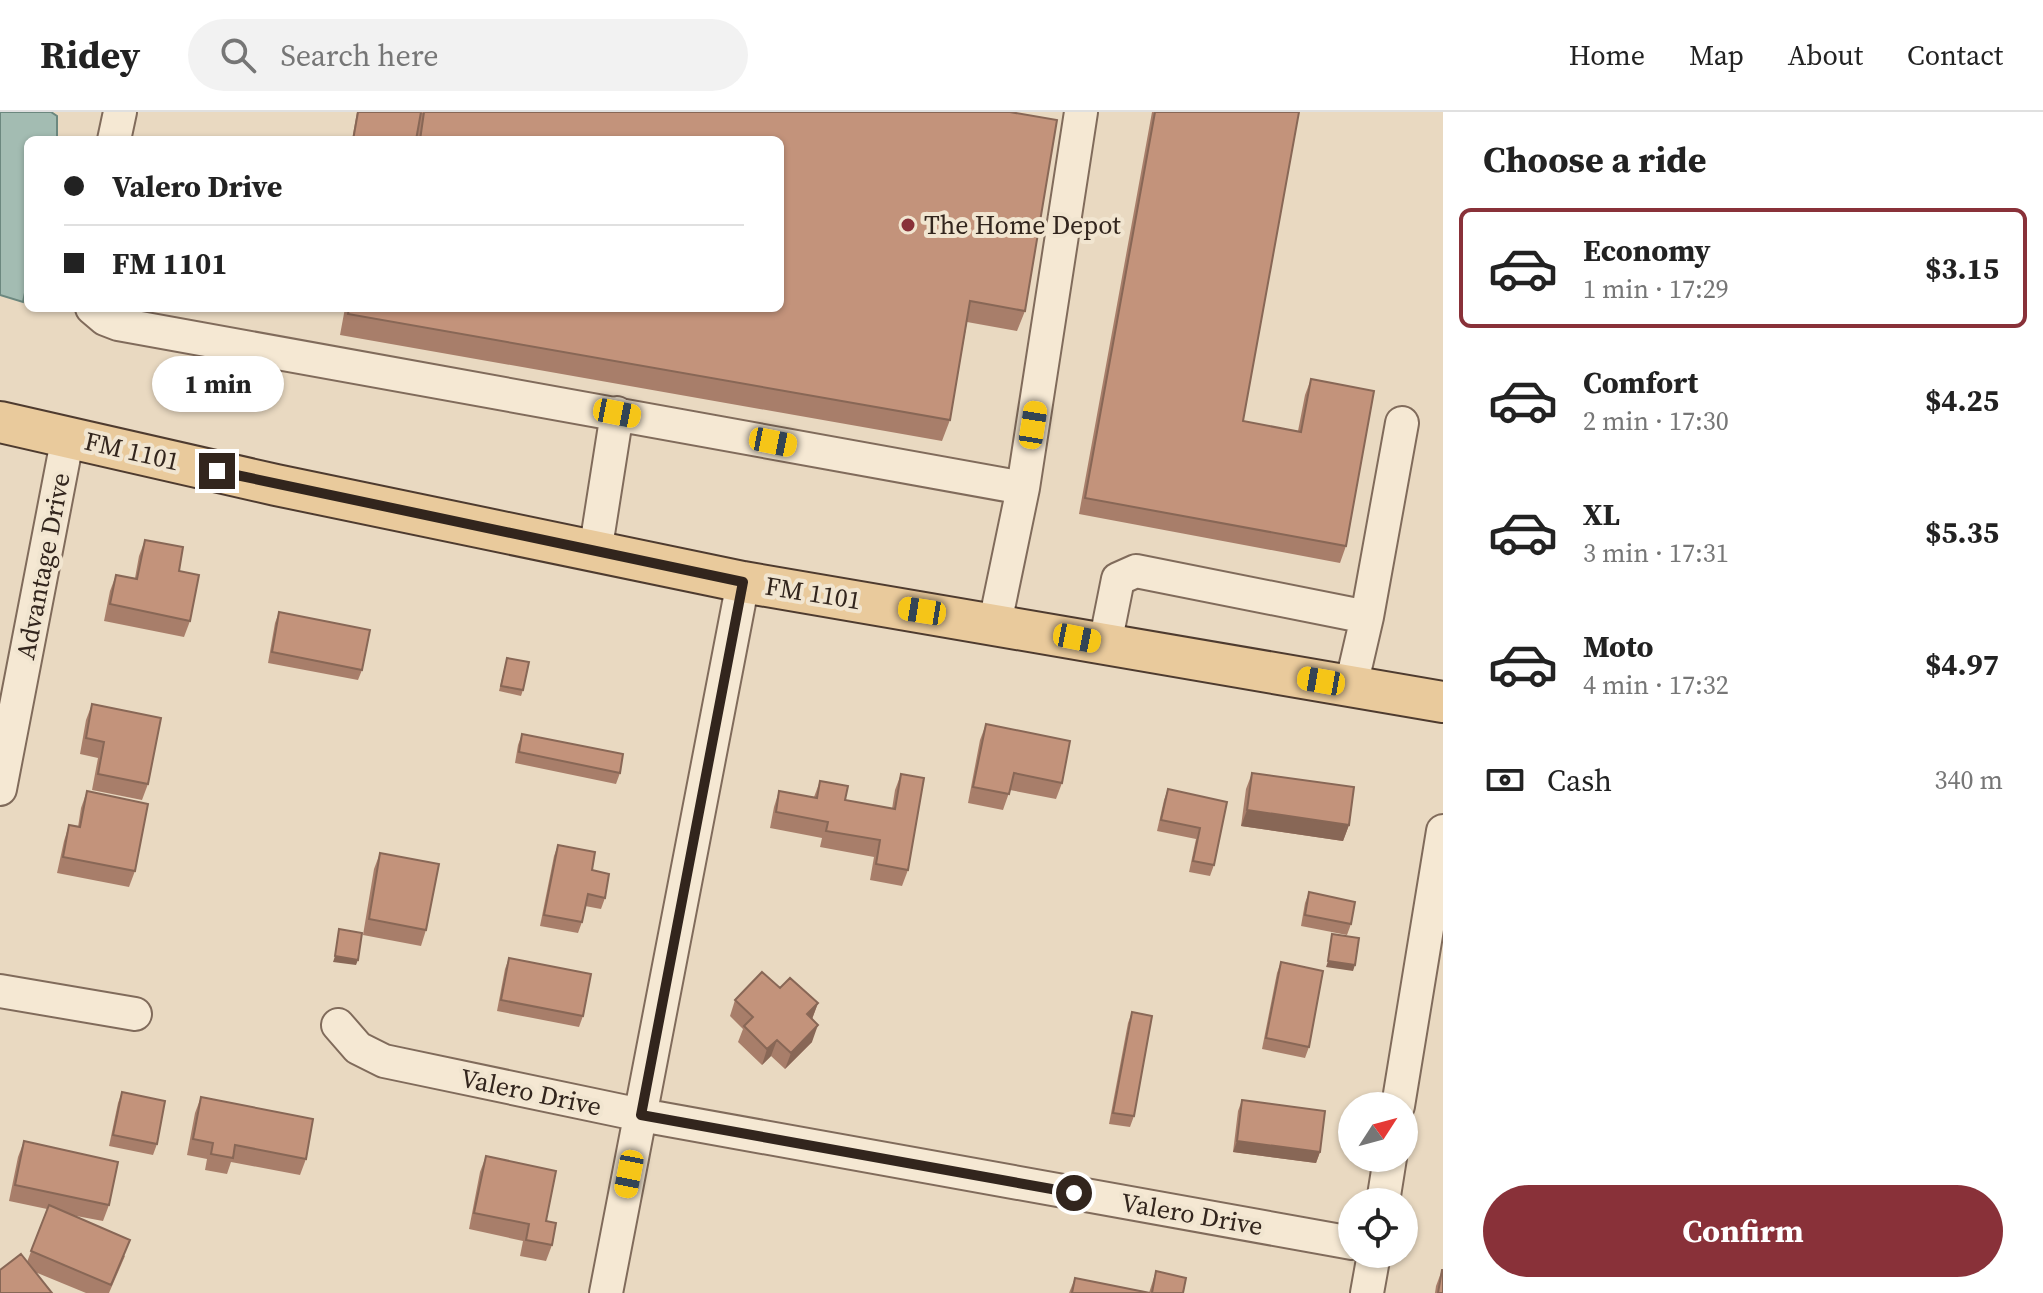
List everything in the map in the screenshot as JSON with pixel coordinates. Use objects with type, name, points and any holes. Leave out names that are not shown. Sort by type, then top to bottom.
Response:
[{"type":"main road","name":"FM 1101","points":[[0,422],[595,553],[743,582],[1443,702]]},
{"type":"street","points":[[115,136],[120,112]]},
{"type":"street","points":[[995,623],[1023,488],[1081,112]]},
{"type":"street","points":[[97,312],[118,324],[1023,488]]},
{"type":"street","points":[[595,553],[617,413]]},
{"type":"street","points":[[1351,686],[1367,617],[1402,423]]},
{"type":"street","name":"Advantage Drive","points":[[0,789],[68,436]]},
{"type":"street","points":[[1105,644],[1118,579],[1136,571],[1367,617]]},
{"type":"street","points":[[606,1293],[743,582]]},
{"type":"street","points":[[1400,1092],[1443,831]]},
{"type":"street","points":[[0,991],[135,1014]]},
{"type":"street","name":"Valero Drive","points":[[338,1025],[358,1048],[384,1061],[641,1115],[1338,1240]]},
{"type":"street","points":[[1367,1293],[1371,1268]]},
{"type":"shaded area","points":[[0,112],[51,112],[57,116],[57,136],[24,136],[23,302],[0,295]]},
{"type":"building","points":[[358,112],[421,112],[417,136],[354,136]]},
{"type":"building","name":"The Home Depot","points":[[424,112],[1010,112],[1057,120],[1025,311],[970,301],[950,420],[348,314],[784,312],[784,136],[421,136]]},
{"type":"building","points":[[1155,112],[1299,112],[1243,421],[1301,432],[1311,379],[1374,391],[1346,546],[1085,498]]},
{"type":"building","points":[[145,540],[183,547],[179,571],[199,575],[190,621],[110,604],[116,575],[137,579]]},
{"type":"building","points":[[279,612],[370,630],[362,670],[272,652]]},
{"type":"building","points":[[507,658],[529,662],[523,690],[501,686]]},
{"type":"building","points":[[92,704],[161,718],[148,784],[98,774],[104,742],[86,738]]},
{"type":"building","points":[[986,724],[1070,741],[1062,783],[1014,773],[1009,794],[973,787]]},
{"type":"building","points":[[522,734],[623,754],[620,773],[519,752]]},
{"type":"building","points":[[1252,773],[1354,787],[1349,825],[1247,810]]},
{"type":"building","points":[[901,774],[924,778],[908,870],[876,864],[880,840],[826,831],[828,822],[776,812],[779,791],[817,798],[820,781],[848,786],[845,800],[895,809]]},
{"type":"building","points":[[1168,789],[1227,802],[1214,865],[1193,861],[1200,828],[1161,820]]},
{"type":"building","points":[[87,791],[148,804],[135,871],[63,857],[69,825],[80,827]]},
{"type":"building","points":[[558,845],[595,852],[592,870],[609,874],[605,898],[588,894],[582,922],[544,915]]},
{"type":"building","points":[[380,853],[439,864],[426,930],[369,919]]},
{"type":"building","points":[[1309,892],[1355,902],[1351,924],[1305,915]]},
{"type":"building","points":[[339,929],[362,933],[358,960],[335,956]]},
{"type":"building","points":[[1332,934],[1359,938],[1355,965],[1328,961]]},
{"type":"building","points":[[509,958],[591,974],[583,1016],[501,1000]]},
{"type":"building","points":[[1281,962],[1323,971],[1309,1047],[1266,1038]]},
{"type":"building","points":[[762,972],[780,988],[790,978],[818,1003],[807,1014],[818,1025],[791,1053],[777,1040],[767,1049],[744,1026],[753,1017],[735,1000]]},
{"type":"building","points":[[1132,1012],[1152,1016],[1134,1116],[1113,1113]]},
{"type":"building","points":[[122,1092],[165,1101],[157,1144],[113,1135]]},
{"type":"building","points":[[201,1097],[313,1119],[306,1159],[235,1145],[233,1158],[211,1154],[213,1143],[193,1139]]},
{"type":"building","points":[[1242,1100],[1325,1111],[1320,1152],[1237,1141]]},
{"type":"building","points":[[24,1141],[118,1162],[109,1205],[15,1185]]},
{"type":"building","points":[[486,1156],[556,1171],[546,1221],[556,1223],[552,1245],[526,1240],[529,1224],[474,1213]]},
{"type":"building","points":[[49,1205],[130,1240],[111,1285],[31,1251]]},
{"type":"building","points":[[21,1254],[52,1293],[0,1293],[0,1270]]},
{"type":"building","points":[[1442,1270],[1443,1293],[1438,1293]]},
{"type":"building","points":[[1156,1271],[1186,1278],[1183,1293],[1152,1293]]},
{"type":"building","points":[[1075,1278],[1150,1293],[1072,1293]]},
{"type":"place","name":"The Home Depot","points":[[908,225]]},
{"type":"route","points":[[217,471],[743,582],[641,1115],[1074,1193]]}]
